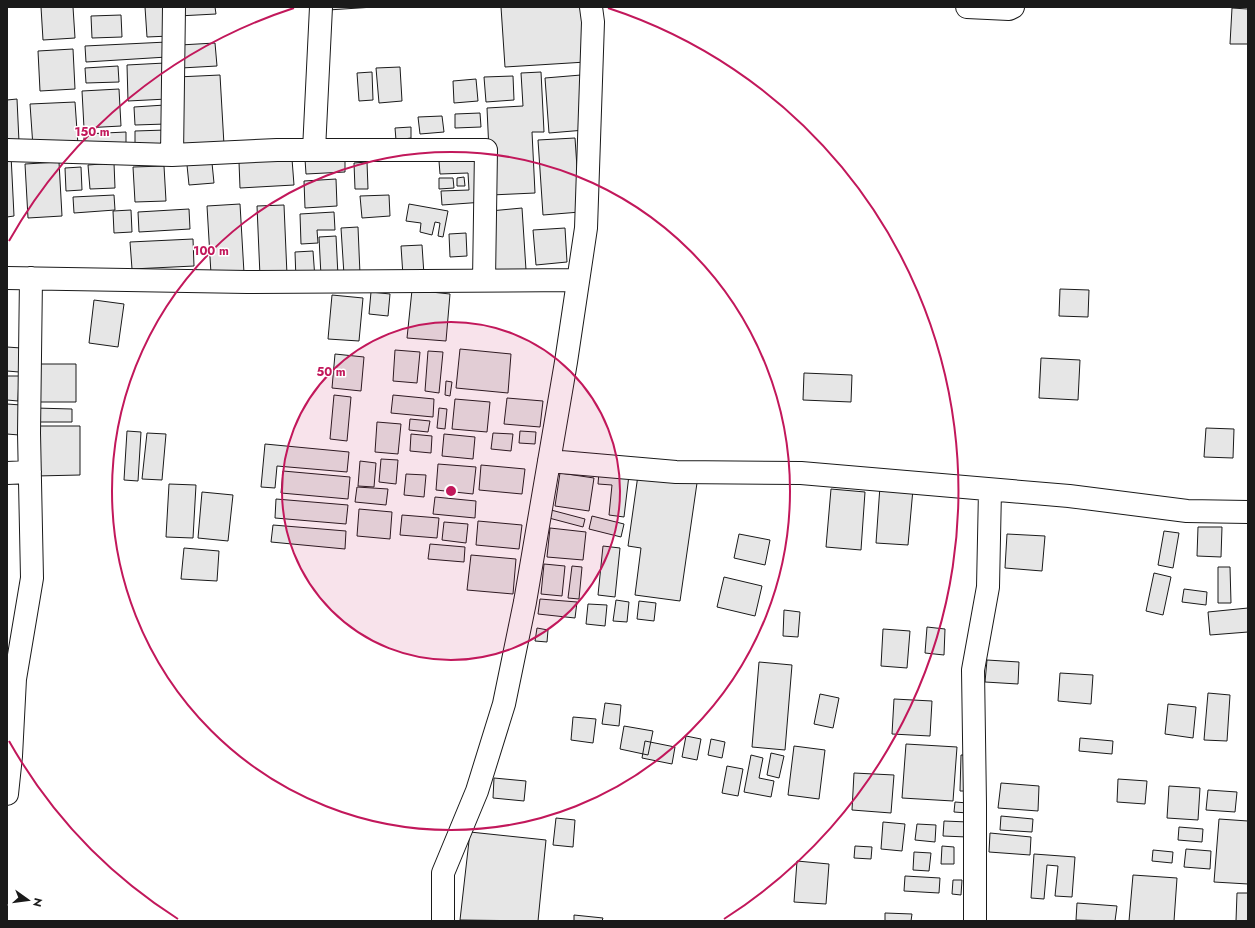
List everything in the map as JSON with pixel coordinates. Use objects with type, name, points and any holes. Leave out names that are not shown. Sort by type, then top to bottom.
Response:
[{"type":"street","points":[[172,155],[174,7]]},
{"type":"street","points":[[314,150],[321,7]]},
{"type":"street","points":[[443,921],[443,873],[477,792],[504,704],[526,602],[549,461],[586,228],[593,22],[591,7]]},
{"type":"street","points":[[967,7],[1009,9],[1013,7]]},
{"type":"street","points":[[7,150],[172,155],[277,150],[486,150],[484,280]]},
{"type":"street","points":[[7,278],[247,282],[578,280]]},
{"type":"street","points":[[7,794],[11,756],[15,679],[32,578],[29,433],[31,278]]},
{"type":"street","points":[[549,461],[676,472],[801,473],[1069,496],[1187,511],[1248,512]]},
{"type":"street","points":[[7,473],[30,472]]},
{"type":"street","points":[[975,921],[973,670],[988,587],[990,490]]},
{"type":"building","points":[[41,7],[73,7],[75,38],[43,40]]},
{"type":"building","points":[[145,7],[168,7],[170,36],[147,37]]},
{"type":"building","points":[[177,7],[215,7],[216,14],[178,16]]},
{"type":"building","points":[[328,7],[374,7],[328,10]]},
{"type":"building","points":[[501,7],[583,7],[586,62],[505,67]]},
{"type":"building","points":[[1232,8],[1248,9],[1248,44],[1230,44]]},
{"type":"building","points":[[121,15],[122,37],[92,38],[91,16]]},
{"type":"building","points":[[167,42],[167,57],[86,62],[85,46]]},
{"type":"building","points":[[215,43],[217,66],[181,68],[180,45]]},
{"type":"building","points":[[73,49],[75,89],[40,91],[38,51]]},
{"type":"building","points":[[165,63],[167,99],[128,101],[127,65]]},
{"type":"building","points":[[118,66],[119,82],[86,83],[85,68]]},
{"type":"building","points":[[400,67],[402,101],[379,103],[376,68]]},
{"type":"building","points":[[372,72],[373,100],[359,101],[357,73]]},
{"type":"building","points":[[541,72],[544,132],[532,132],[535,193],[491,195],[487,108],[523,106],[521,73]]},
{"type":"building","points":[[220,75],[224,145],[180,147],[177,77]]},
{"type":"building","points":[[581,75],[585,130],[549,133],[545,78]]},
{"type":"building","points":[[513,76],[514,100],[486,102],[484,77]]},
{"type":"building","points":[[476,79],[478,101],[454,103],[453,81]]},
{"type":"building","points":[[119,89],[121,126],[84,128],[82,91]]},
{"type":"building","points":[[17,99],[19,142],[7,143],[7,100]]},
{"type":"building","points":[[75,102],[78,145],[33,147],[30,104]]},
{"type":"building","points":[[165,105],[166,124],[135,125],[134,107]]},
{"type":"building","points":[[480,113],[481,127],[455,128],[455,114]]},
{"type":"building","points":[[442,116],[444,132],[420,134],[418,117]]},
{"type":"building","points":[[411,127],[411,138],[396,140],[395,128]]},
{"type":"building","points":[[166,130],[167,148],[135,150],[135,131]]},
{"type":"building","points":[[126,132],[126,147],[84,149],[84,134]]},
{"type":"building","points":[[575,138],[580,212],[543,215],[538,140]]},
{"type":"building","points":[[7,155],[11,155],[14,216],[7,217]]},
{"type":"building","points":[[345,157],[345,172],[306,174],[305,159]]},
{"type":"building","points":[[292,159],[294,185],[240,188],[239,162]]},
{"type":"building","points":[[482,159],[484,202],[442,205],[441,191],[469,190],[468,173],[440,174],[439,161]]},
{"type":"building","points":[[59,162],[62,216],[28,218],[25,164]]},
{"type":"building","points":[[367,162],[368,189],[355,189],[354,163]]},
{"type":"building","points":[[114,163],[115,188],[90,189],[88,165]]},
{"type":"building","points":[[212,163],[214,183],[189,185],[187,165]]},
{"type":"building","points":[[164,166],[166,201],[135,202],[133,167]]},
{"type":"building","points":[[81,167],[82,190],[66,191],[65,168]]},
{"type":"building","points":[[464,177],[465,186],[457,186],[457,178]]},
{"type":"building","points":[[439,178],[453,178],[454,188],[439,189]]},
{"type":"building","points":[[336,179],[337,206],[305,208],[304,181]]},
{"type":"building","points":[[114,195],[115,210],[74,213],[73,197]]},
{"type":"building","points":[[389,195],[390,216],[362,218],[360,196]]},
{"type":"building","points":[[240,204],[244,273],[211,274],[207,206]]},
{"type":"building","points":[[409,204],[448,211],[443,237],[438,236],[440,223],[435,222],[432,235],[420,232],[421,223],[406,221]]},
{"type":"building","points":[[284,205],[287,275],[260,276],[257,206]]},
{"type":"building","points":[[522,208],[526,270],[494,272],[490,211]]},
{"type":"building","points":[[189,209],[190,229],[139,232],[138,212]]},
{"type":"building","points":[[131,210],[132,232],[114,233],[113,211]]},
{"type":"building","points":[[334,212],[335,230],[317,230],[318,243],[301,244],[300,214]]},
{"type":"building","points":[[358,227],[360,274],[344,275],[341,228]]},
{"type":"building","points":[[565,228],[567,262],[536,265],[533,230]]},
{"type":"building","points":[[466,233],[467,256],[450,257],[449,234]]},
{"type":"building","points":[[336,236],[338,276],[321,276],[319,237]]},
{"type":"building","points":[[193,239],[194,266],[132,269],[130,242]]},
{"type":"building","points":[[422,245],[424,275],[403,276],[401,246]]},
{"type":"building","points":[[313,251],[315,279],[296,280],[295,252]]},
{"type":"building","points":[[1060,289],[1089,290],[1088,317],[1059,316]]},
{"type":"building","points":[[412,290],[450,294],[446,341],[407,338]]},
{"type":"building","points":[[371,292],[390,294],[388,316],[369,314]]},
{"type":"building","points":[[332,295],[363,298],[359,341],[328,339]]},
{"type":"building","points":[[94,300],[124,304],[118,347],[89,343]]},
{"type":"building","points":[[7,347],[21,348],[19,372],[7,371]]},
{"type":"building","points":[[460,349],[511,354],[508,393],[456,388]]},
{"type":"building","points":[[395,350],[420,352],[417,383],[393,381]]},
{"type":"building","points":[[428,351],[443,352],[439,393],[425,391]]},
{"type":"building","points":[[335,354],[364,357],[361,391],[332,388]]},
{"type":"building","points":[[1041,358],[1080,360],[1078,400],[1039,398]]},
{"type":"building","points":[[36,364],[76,364],[76,402],[35,402]]},
{"type":"building","points":[[804,373],[852,375],[851,402],[803,400]]},
{"type":"building","points":[[7,376],[19,376],[18,401],[7,400]]},
{"type":"building","points":[[446,381],[452,382],[450,396],[445,395]]},
{"type":"building","points":[[334,395],[351,397],[347,441],[330,439]]},
{"type":"building","points":[[393,395],[434,399],[433,417],[391,413]]},
{"type":"building","points":[[507,398],[543,401],[540,427],[504,424]]},
{"type":"building","points":[[455,399],[490,402],[487,432],[452,429]]},
{"type":"building","points":[[7,404],[21,405],[19,435],[7,434]]},
{"type":"building","points":[[35,408],[72,409],[72,422],[34,422]]},
{"type":"building","points":[[439,408],[447,409],[445,429],[437,428]]},
{"type":"building","points":[[410,419],[430,421],[428,432],[409,430]]},
{"type":"building","points":[[377,422],[401,424],[398,454],[375,452]]},
{"type":"building","points":[[36,426],[80,426],[80,475],[36,476]]},
{"type":"building","points":[[1206,428],[1234,429],[1233,458],[1204,457]]},
{"type":"building","points":[[127,431],[141,432],[138,481],[124,480]]},
{"type":"building","points":[[520,431],[536,432],[535,444],[519,443]]},
{"type":"building","points":[[147,433],[166,434],[162,480],[142,479]]},
{"type":"building","points":[[493,433],[513,434],[511,451],[491,449]]},
{"type":"building","points":[[411,434],[432,436],[431,453],[410,451]]},
{"type":"building","points":[[444,434],[475,437],[473,459],[442,456]]},
{"type":"building","points":[[265,444],[349,452],[347,472],[277,466],[275,488],[261,487]]},
{"type":"building","points":[[381,459],[398,460],[396,484],[379,482]]},
{"type":"building","points":[[360,461],[376,463],[374,487],[358,486]]},
{"type":"building","points":[[438,464],[476,467],[473,494],[436,490]]},
{"type":"building","points":[[481,465],[525,469],[522,494],[479,490]]},
{"type":"building","points":[[283,471],[350,477],[348,499],[281,493]]},
{"type":"building","points":[[599,472],[629,475],[624,517],[609,515],[612,485],[598,484]]},
{"type":"building","points":[[560,473],[594,478],[589,511],[555,506]]},
{"type":"building","points":[[406,474],[426,475],[424,497],[404,495]]},
{"type":"building","points":[[638,475],[697,483],[680,601],[635,595],[641,548],[628,546]]},
{"type":"building","points":[[169,484],[196,485],[193,538],[166,537]]},
{"type":"building","points":[[880,486],[913,489],[908,545],[876,543]]},
{"type":"building","points":[[357,487],[388,489],[386,505],[355,502]]},
{"type":"building","points":[[831,489],[865,492],[861,550],[826,547]]},
{"type":"building","points":[[202,492],[233,495],[228,541],[198,538]]},
{"type":"building","points":[[435,497],[476,501],[475,518],[433,514]]},
{"type":"building","points":[[276,499],[348,505],[346,524],[275,518]]},
{"type":"building","points":[[359,509],[392,512],[390,539],[357,536]]},
{"type":"building","points":[[551,510],[585,519],[583,527],[549,518]]},
{"type":"building","points":[[402,515],[439,518],[437,538],[400,535]]},
{"type":"building","points":[[592,516],[624,524],[621,537],[589,529]]},
{"type":"building","points":[[478,521],[522,525],[519,549],[476,545]]},
{"type":"building","points":[[444,522],[468,524],[466,543],[442,540]]},
{"type":"building","points":[[273,525],[346,531],[345,549],[271,542]]},
{"type":"building","points":[[1198,527],[1222,527],[1221,557],[1197,556]]},
{"type":"building","points":[[550,528],[586,532],[583,560],[547,557]]},
{"type":"building","points":[[1164,531],[1179,533],[1173,568],[1158,565]]},
{"type":"building","points":[[739,534],[770,540],[765,565],[734,558]]},
{"type":"building","points":[[1007,534],[1045,536],[1042,571],[1005,568]]},
{"type":"building","points":[[430,544],[465,547],[464,562],[428,559]]},
{"type":"building","points":[[603,546],[620,548],[615,597],[598,595]]},
{"type":"building","points":[[184,548],[219,551],[217,581],[181,579]]},
{"type":"building","points":[[471,555],[516,559],[513,594],[467,590]]},
{"type":"building","points":[[544,564],[565,566],[562,596],[541,594]]},
{"type":"building","points":[[572,566],[582,567],[579,599],[568,598]]},
{"type":"building","points":[[1218,567],[1230,567],[1231,603],[1218,603]]},
{"type":"building","points":[[1154,573],[1171,577],[1163,615],[1146,611]]},
{"type":"building","points":[[724,577],[762,586],[755,616],[717,607]]},
{"type":"building","points":[[1184,589],[1207,592],[1206,605],[1182,602]]},
{"type":"building","points":[[540,599],[577,602],[575,618],[538,614]]},
{"type":"building","points":[[616,600],[629,602],[627,622],[613,621]]},
{"type":"building","points":[[639,601],[656,603],[654,621],[637,619]]},
{"type":"building","points":[[588,604],[607,605],[605,626],[586,624]]},
{"type":"building","points":[[1248,608],[1248,632],[1210,635],[1208,612]]},
{"type":"building","points":[[784,610],[800,612],[798,637],[783,636]]},
{"type":"building","points":[[927,627],[945,629],[944,655],[925,653]]},
{"type":"building","points":[[537,628],[548,630],[547,642],[535,641]]},
{"type":"building","points":[[883,629],[910,631],[907,668],[881,666]]},
{"type":"building","points":[[987,660],[1019,662],[1018,684],[985,682]]},
{"type":"building","points":[[759,662],[792,665],[785,750],[752,747]]},
{"type":"building","points":[[1060,673],[1093,675],[1091,704],[1058,701]]},
{"type":"building","points":[[1208,693],[1230,695],[1227,741],[1204,740]]},
{"type":"building","points":[[820,694],[839,698],[833,728],[814,724]]},
{"type":"building","points":[[894,699],[932,701],[930,736],[892,734]]},
{"type":"building","points":[[605,703],[621,705],[619,726],[602,724]]},
{"type":"building","points":[[1168,704],[1196,707],[1193,738],[1165,734]]},
{"type":"building","points":[[573,717],[596,719],[593,743],[571,740]]},
{"type":"building","points":[[624,726],[653,731],[648,755],[620,749]]},
{"type":"building","points":[[686,736],[701,739],[697,760],[682,757]]},
{"type":"building","points":[[1080,738],[1113,741],[1112,754],[1079,751]]},
{"type":"building","points":[[711,739],[725,742],[722,758],[708,755]]},
{"type":"building","points":[[645,741],[675,747],[672,764],[642,758]]},
{"type":"building","points":[[906,744],[957,747],[953,801],[902,798]]},
{"type":"building","points":[[794,746],[825,750],[819,799],[788,795]]},
{"type":"building","points":[[771,753],[784,756],[779,778],[767,775]]},
{"type":"building","points":[[751,755],[763,758],[759,778],[774,781],[771,797],[744,792]]},
{"type":"building","points":[[961,755],[971,755],[969,791],[960,791]]},
{"type":"building","points":[[727,766],[743,769],[738,796],[722,793]]},
{"type":"building","points":[[854,773],[894,775],[891,813],[852,810]]},
{"type":"building","points":[[494,778],[526,781],[524,801],[493,798]]},
{"type":"building","points":[[1118,779],[1147,781],[1145,804],[1117,802]]},
{"type":"building","points":[[1001,783],[1039,786],[1038,811],[998,808]]},
{"type":"building","points":[[1169,786],[1200,788],[1198,820],[1167,818]]},
{"type":"building","points":[[1208,790],[1237,792],[1235,812],[1206,810]]},
{"type":"building","points":[[955,802],[968,803],[968,813],[954,812]]},
{"type":"building","points":[[1001,816],[1033,819],[1032,832],[1000,830]]},
{"type":"building","points":[[556,818],[575,820],[573,847],[553,845]]},
{"type":"building","points":[[1219,819],[1248,821],[1248,884],[1214,882]]},
{"type":"building","points":[[944,821],[968,822],[967,837],[943,836]]},
{"type":"building","points":[[883,822],[905,824],[902,851],[881,849]]},
{"type":"building","points":[[917,824],[936,825],[935,842],[915,840]]},
{"type":"building","points":[[1179,827],[1203,829],[1202,842],[1178,840]]},
{"type":"building","points":[[470,832],[546,840],[538,921],[460,920]]},
{"type":"building","points":[[990,833],[1031,837],[1030,855],[989,852]]},
{"type":"building","points":[[855,846],[872,847],[871,859],[854,858]]},
{"type":"building","points":[[942,846],[954,847],[954,864],[941,864]]},
{"type":"building","points":[[1186,849],[1211,851],[1210,869],[1184,867]]},
{"type":"building","points":[[1153,850],[1173,852],[1172,863],[1152,861]]},
{"type":"building","points":[[914,852],[931,853],[929,871],[913,870]]},
{"type":"building","points":[[1034,854],[1075,857],[1072,897],[1055,896],[1058,866],[1047,865],[1044,899],[1031,898]]},
{"type":"building","points":[[797,861],[829,864],[826,904],[794,902]]},
{"type":"building","points":[[1133,875],[1177,878],[1174,921],[1129,921]]},
{"type":"building","points":[[905,876],[940,878],[939,893],[904,891]]},
{"type":"building","points":[[953,880],[962,880],[961,895],[952,894]]},
{"type":"building","points":[[1237,893],[1248,893],[1248,921],[1236,921]]},
{"type":"building","points":[[1077,903],[1117,906],[1115,921],[1076,920]]},
{"type":"building","points":[[885,913],[912,914],[911,921],[885,921]]},
{"type":"building","points":[[574,915],[603,918],[602,921],[574,921]]}]
